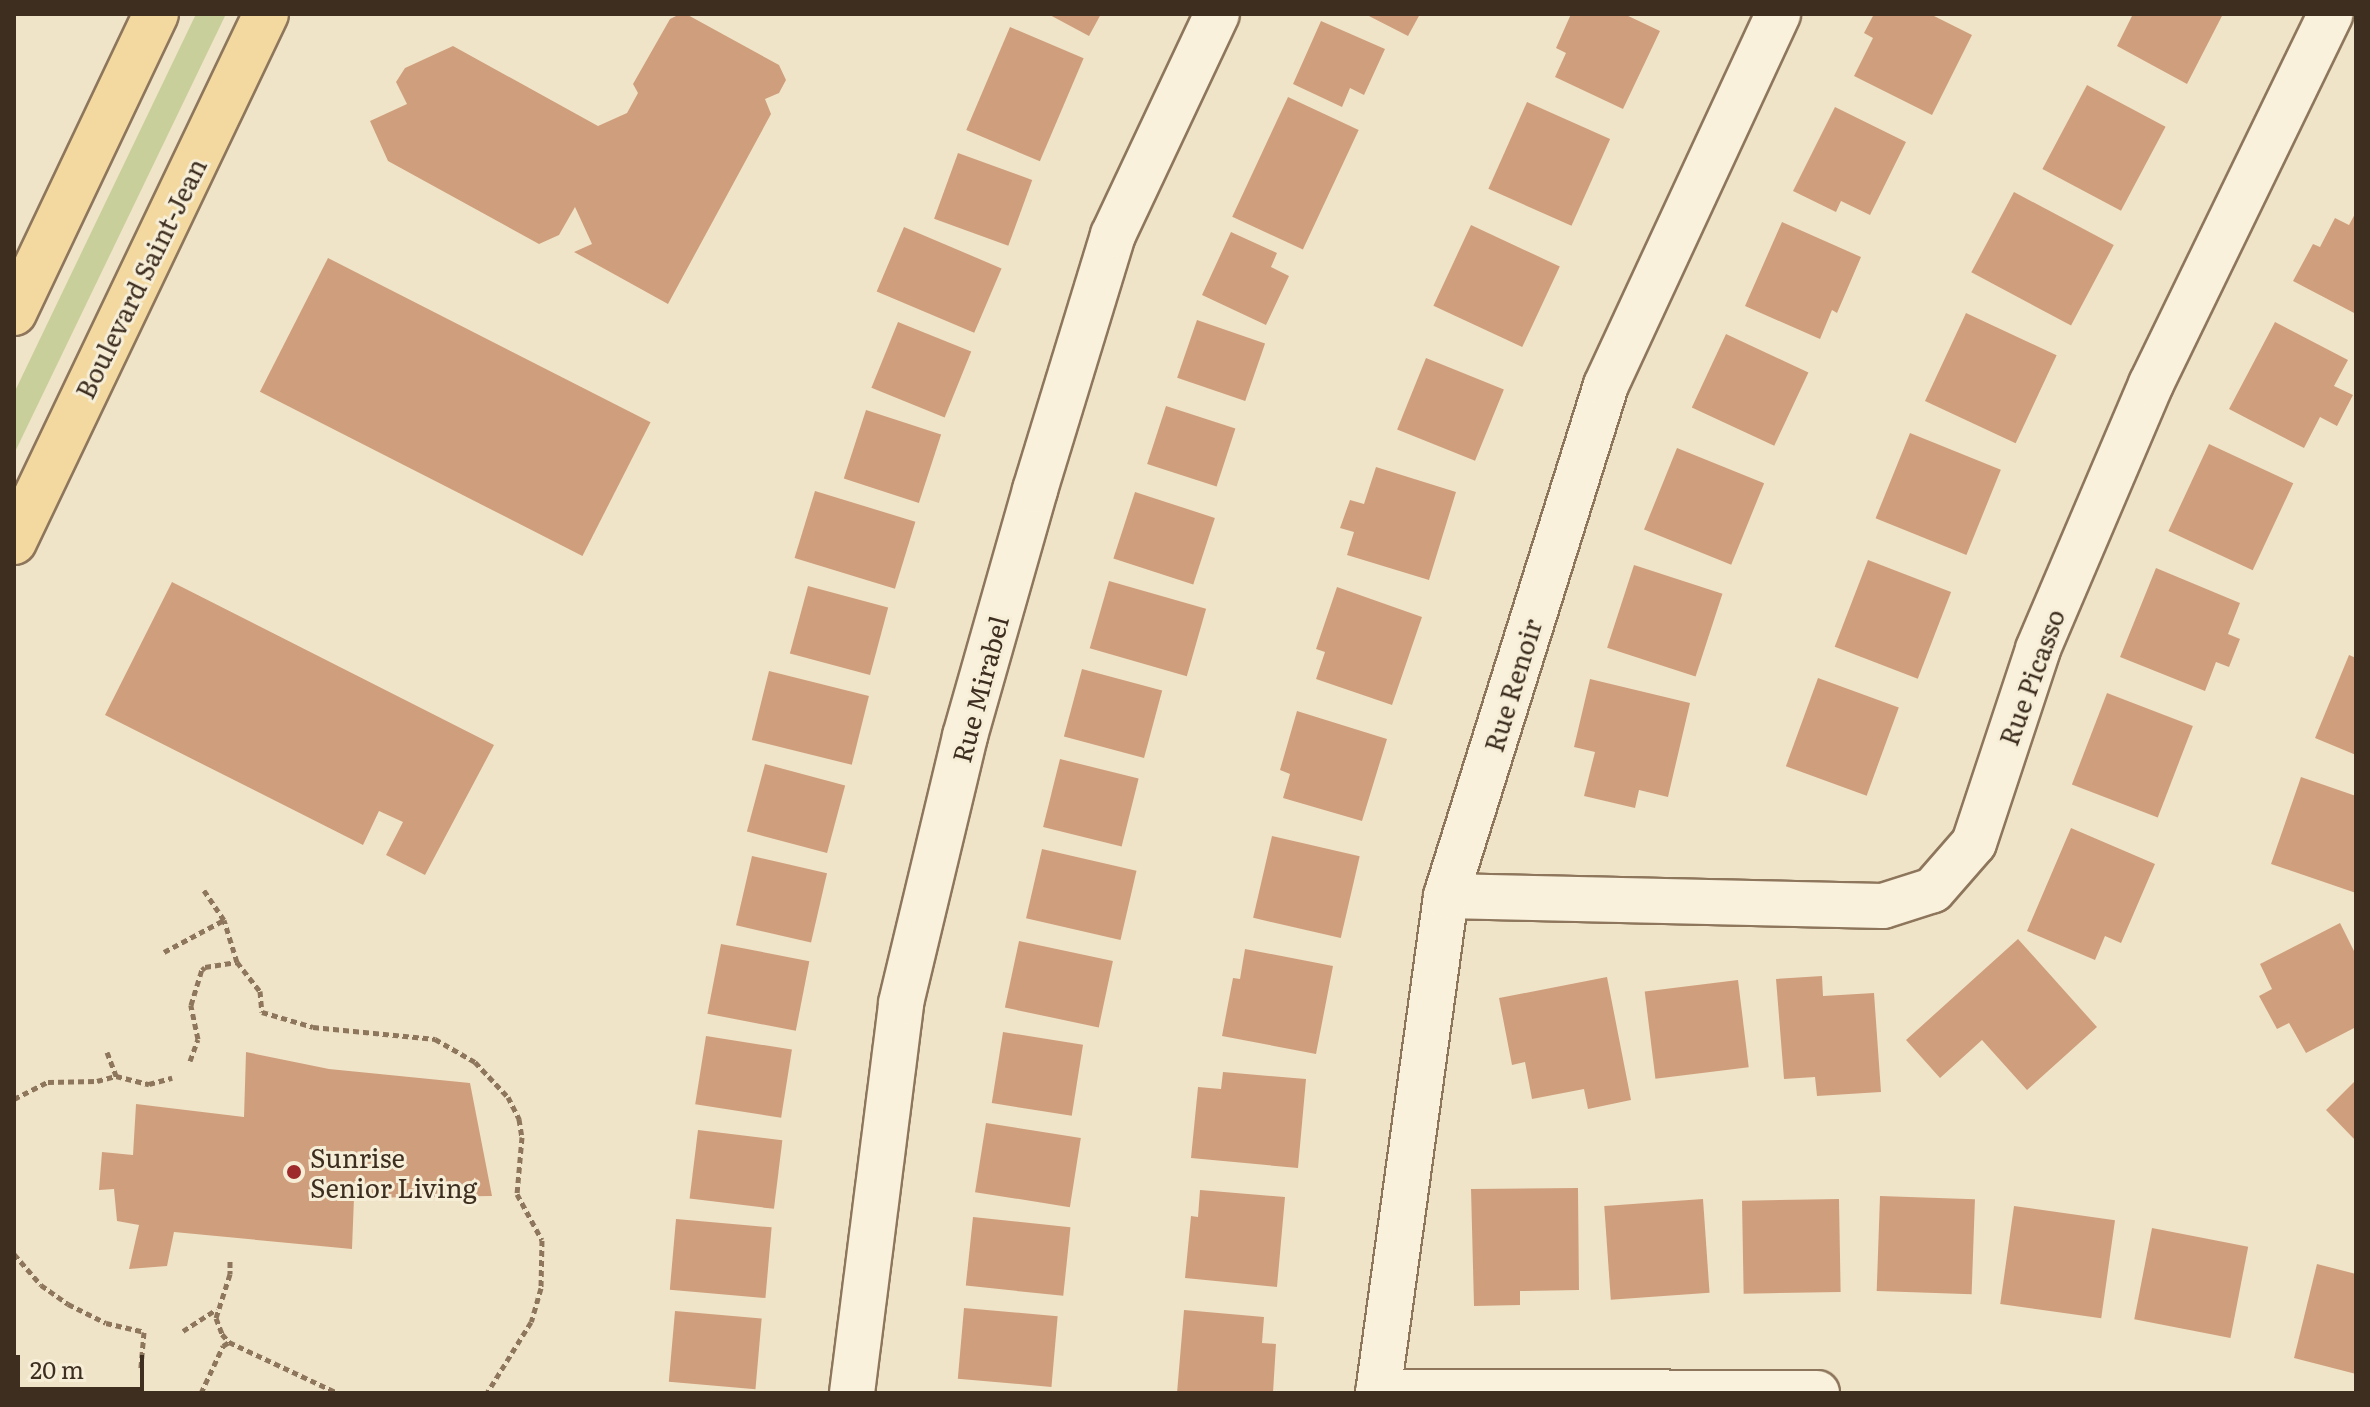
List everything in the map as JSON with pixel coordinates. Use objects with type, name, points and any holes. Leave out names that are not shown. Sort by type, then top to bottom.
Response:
[{"type":"main road","points":[[14,313],[156,14]]},
{"type":"main road","name":"Boulevard Saint-Jean","points":[[14,542],[266,14]]},
{"type":"street","name":"Rue Mirabel","points":[[852,1393],[901,1003],[965,736],[1035,490],[1113,235],[1217,14]]},
{"type":"street","name":"Rue Renoir","points":[[1378,1392],[1446,896],[1606,385],[1778,14]]},
{"type":"street","name":"Rue Picasso","points":[[1446,896],[1883,906],[1933,890],[1974,843],[2038,649],[2139,412],[2331,14]]},
{"type":"street","points":[[1378,1392],[1817,1393]]},
{"type":"path","points":[[204,890],[224,920],[237,962],[260,991],[262,1012],[313,1027],[435,1039],[475,1062],[508,1097],[519,1119],[522,1137],[517,1194],[542,1240],[541,1288],[531,1322],[486,1392]]},
{"type":"path","points":[[164,952],[224,920]]},
{"type":"path","points":[[190,1061],[198,1039],[191,1005],[202,970],[237,962]]},
{"type":"path","points":[[107,1052],[116,1076]]},
{"type":"path","points":[[14,1099],[48,1082],[97,1081],[116,1076],[149,1084],[172,1078]]},
{"type":"path","points":[[14,1254],[41,1285],[68,1304],[124,1329],[144,1332],[141,1369]]},
{"type":"path","points":[[230,1261],[230,1274],[218,1309],[218,1326],[229,1342],[338,1393]]},
{"type":"path","points":[[183,1331],[218,1309]]},
{"type":"path","points":[[201,1393],[223,1346],[229,1342]]},
{"type":"green space","points":[[196,14],[226,14],[14,454],[14,393]]},
{"type":"building","points":[[686,14],[779,65],[786,80],[779,93],[765,99],[771,114],[668,304],[574,252],[592,244],[575,207],[559,235],[539,244],[388,161],[370,121],[407,104],[396,82],[405,68],[453,46],[598,126],[627,113],[638,93],[633,84],[670,19]]},
{"type":"building","points":[[1048,14],[1101,14],[1089,36]]},
{"type":"building","points":[[1365,14],[1420,14],[1408,36]]},
{"type":"building","points":[[1571,14],[1624,14],[1660,31],[1623,109],[1555,77],[1566,53],[1556,48]]},
{"type":"building","points":[[1874,14],[1930,14],[1972,35],[1932,115],[1854,76],[1873,38],[1864,33]]},
{"type":"building","points":[[2133,14],[2223,14],[2187,84],[2117,46]]},
{"type":"building","points":[[1321,21],[1385,49],[1364,95],[1350,88],[1342,107],[1293,84]]},
{"type":"building","points":[[1010,27],[1084,58],[1040,161],[966,130]]},
{"type":"building","points":[[2087,85],[2166,127],[2121,211],[2042,169]]},
{"type":"building","points":[[1288,97],[1359,130],[1303,250],[1232,217]]},
{"type":"building","points":[[1527,102],[1610,139],[1571,226],[1488,189]]},
{"type":"building","points":[[1835,107],[1906,142],[1870,215],[1841,201],[1836,212],[1793,191]]},
{"type":"building","points":[[958,153],[1032,180],[1008,246],[934,219]]},
{"type":"building","points":[[2014,192],[2114,245],[2071,325],[1971,272]]},
{"type":"building","points":[[2356,212],[2356,314],[2293,281],[2313,244],[2320,247],[2335,218],[2349,225]]},
{"type":"building","points":[[1782,222],[1861,257],[1837,313],[1832,310],[1820,339],[1745,306]]},
{"type":"building","points":[[1471,225],[1560,266],[1522,347],[1433,306]]},
{"type":"building","points":[[904,227],[1002,268],[974,333],[877,291]]},
{"type":"building","points":[[1231,232],[1277,253],[1271,267],[1289,276],[1266,325],[1202,295]]},
{"type":"building","points":[[328,258],[651,422],[582,556],[260,392]]},
{"type":"building","points":[[1966,313],[2057,355],[2016,443],[1925,401]]},
{"type":"building","points":[[1197,320],[1265,343],[1245,401],[1177,378]]},
{"type":"building","points":[[898,322],[971,352],[945,417],[871,388]]},
{"type":"building","points":[[2275,322],[2348,360],[2334,386],[2353,395],[2337,426],[2320,417],[2304,448],[2229,409]]},
{"type":"building","points":[[1726,334],[1808,372],[1774,446],[1692,407]]},
{"type":"building","points":[[1426,358],[1504,389],[1475,461],[1397,429]]},
{"type":"building","points":[[1166,406],[1235,429],[1217,487],[1147,464]]},
{"type":"building","points":[[866,410],[941,434],[919,503],[844,478]]},
{"type":"building","points":[[1910,433],[2001,470],[1966,555],[1876,518]]},
{"type":"building","points":[[2209,444],[2293,483],[2253,570],[2168,531]]},
{"type":"building","points":[[1677,448],[1764,483],[1731,565],[1644,530]]},
{"type":"building","points":[[1376,467],[1456,492],[1429,580],[1347,555],[1354,532],[1340,528],[1350,500],[1364,504]]},
{"type":"building","points":[[815,491],[915,522],[895,589],[795,558]]},
{"type":"building","points":[[1135,492],[1215,518],[1193,585],[1113,559]]},
{"type":"building","points":[[1868,560],[1951,592],[1918,679],[1835,647]]},
{"type":"building","points":[[1634,565],[1722,594],[1696,676],[1607,648]]},
{"type":"building","points":[[2156,568],[2240,603],[2228,634],[2240,639],[2229,667],[2216,662],[2205,691],[2120,657]]},
{"type":"building","points":[[1109,581],[1206,609],[1187,676],[1090,648]]},
{"type":"building","points":[[172,582],[494,745],[425,875],[386,855],[403,822],[379,811],[363,845],[105,715]]},
{"type":"building","points":[[808,586],[888,607],[870,675],[790,654]]},
{"type":"building","points":[[1337,587],[1422,617],[1392,705],[1316,679],[1325,652],[1316,649]]},
{"type":"building","points":[[2349,655],[2356,658],[2356,755],[2315,738]]},
{"type":"building","points":[[1082,669],[1162,690],[1144,758],[1064,737]]},
{"type":"building","points":[[769,671],[869,696],[852,765],[752,740]]},
{"type":"building","points":[[1818,678],[1899,707],[1867,796],[1786,766]]},
{"type":"building","points":[[1590,679],[1690,703],[1668,797],[1639,790],[1635,808],[1584,796],[1595,752],[1574,747]]},
{"type":"building","points":[[2107,693],[2193,726],[2158,817],[2072,784]]},
{"type":"building","points":[[1297,711],[1387,739],[1362,821],[1283,798],[1290,774],[1280,770]]},
{"type":"building","points":[[1060,759],[1139,779],[1122,847],[1043,827]]},
{"type":"building","points":[[765,764],[845,785],[827,853],[747,832]]},
{"type":"building","points":[[2301,777],[2356,796],[2356,893],[2271,864]]},
{"type":"building","points":[[2071,828],[2155,864],[2121,943],[2105,936],[2095,960],[2027,931]]},
{"type":"building","points":[[1272,836],[1360,856],[1341,938],[1253,918]]},
{"type":"building","points":[[1042,849],[1137,871],[1121,940],[1026,918]]},
{"type":"building","points":[[752,856],[827,873],[811,943],[736,925]]},
{"type":"building","points":[[2340,923],[2356,955],[2356,1027],[2306,1053],[2289,1023],[2277,1029],[2259,996],[2272,989],[2260,964]]},
{"type":"building","points":[[2018,939],[2097,1027],[2027,1090],[1982,1040],[1940,1078],[1906,1040]]},
{"type":"building","points":[[1019,941],[1113,961],[1099,1027],[1005,1008]]},
{"type":"building","points":[[721,944],[809,961],[796,1031],[707,1014]]},
{"type":"building","points":[[1245,949],[1333,966],[1316,1054],[1222,1036],[1233,978],[1240,979]]},
{"type":"building","points":[[1822,976],[1823,996],[1874,993],[1881,1092],[1817,1096],[1815,1077],[1784,1079],[1776,979]]},
{"type":"building","points":[[1607,977],[1631,1100],[1588,1109],[1584,1089],[1532,1099],[1525,1062],[1512,1065],[1499,998]]},
{"type":"building","points":[[1738,980],[1749,1067],[1655,1079],[1645,991]]},
{"type":"building","points":[[1003,1032],[1083,1045],[1072,1116],[992,1103]]},
{"type":"building","points":[[706,1036],[792,1050],[781,1118],[695,1104]]},
{"type":"building","name":"Sunrise Senior Living","points":[[246,1052],[329,1069],[470,1083],[492,1196],[354,1198],[352,1249],[174,1232],[167,1266],[129,1269],[139,1225],[117,1221],[114,1189],[99,1190],[102,1152],[133,1155],[136,1104],[244,1117]]},
{"type":"building","points":[[1223,1072],[1306,1079],[1298,1168],[1191,1158],[1198,1087],[1221,1089]]},
{"type":"building","points":[[2356,1080],[2356,1141],[2326,1110]]},
{"type":"building","points":[[986,1123],[1081,1138],[1070,1207],[975,1192]]},
{"type":"building","points":[[698,1130],[782,1140],[774,1209],[690,1198]]},
{"type":"building","points":[[1578,1188],[1579,1290],[1520,1291],[1520,1305],[1474,1306],[1471,1189]]},
{"type":"building","points":[[1200,1190],[1285,1197],[1277,1287],[1185,1278],[1191,1216],[1198,1217]]},
{"type":"building","points":[[1880,1196],[1975,1199],[1972,1294],[1877,1291]]},
{"type":"building","points":[[1703,1199],[1710,1293],[1611,1300],[1604,1206]]},
{"type":"building","points":[[1839,1199],[1841,1292],[1744,1294],[1742,1201]]},
{"type":"building","points":[[2014,1206],[2115,1220],[2101,1318],[2000,1304]]},
{"type":"building","points":[[973,1217],[1070,1227],[1063,1296],[966,1286]]},
{"type":"building","points":[[676,1219],[772,1227],[765,1298],[670,1290]]},
{"type":"building","points":[[2152,1228],[2248,1247],[2230,1338],[2134,1319]]},
{"type":"building","points":[[2317,1264],[2356,1274],[2356,1374],[2294,1358]]},
{"type":"building","points":[[964,1308],[1058,1316],[1051,1387],[958,1379]]},
{"type":"building","points":[[1184,1310],[1264,1317],[1262,1343],[1276,1344],[1273,1393],[1177,1393]]},
{"type":"building","points":[[675,1311],[762,1319],[755,1389],[669,1382]]},
{"type":"place","name":"Sunrise Senior Living","points":[[294,1172]]}]
